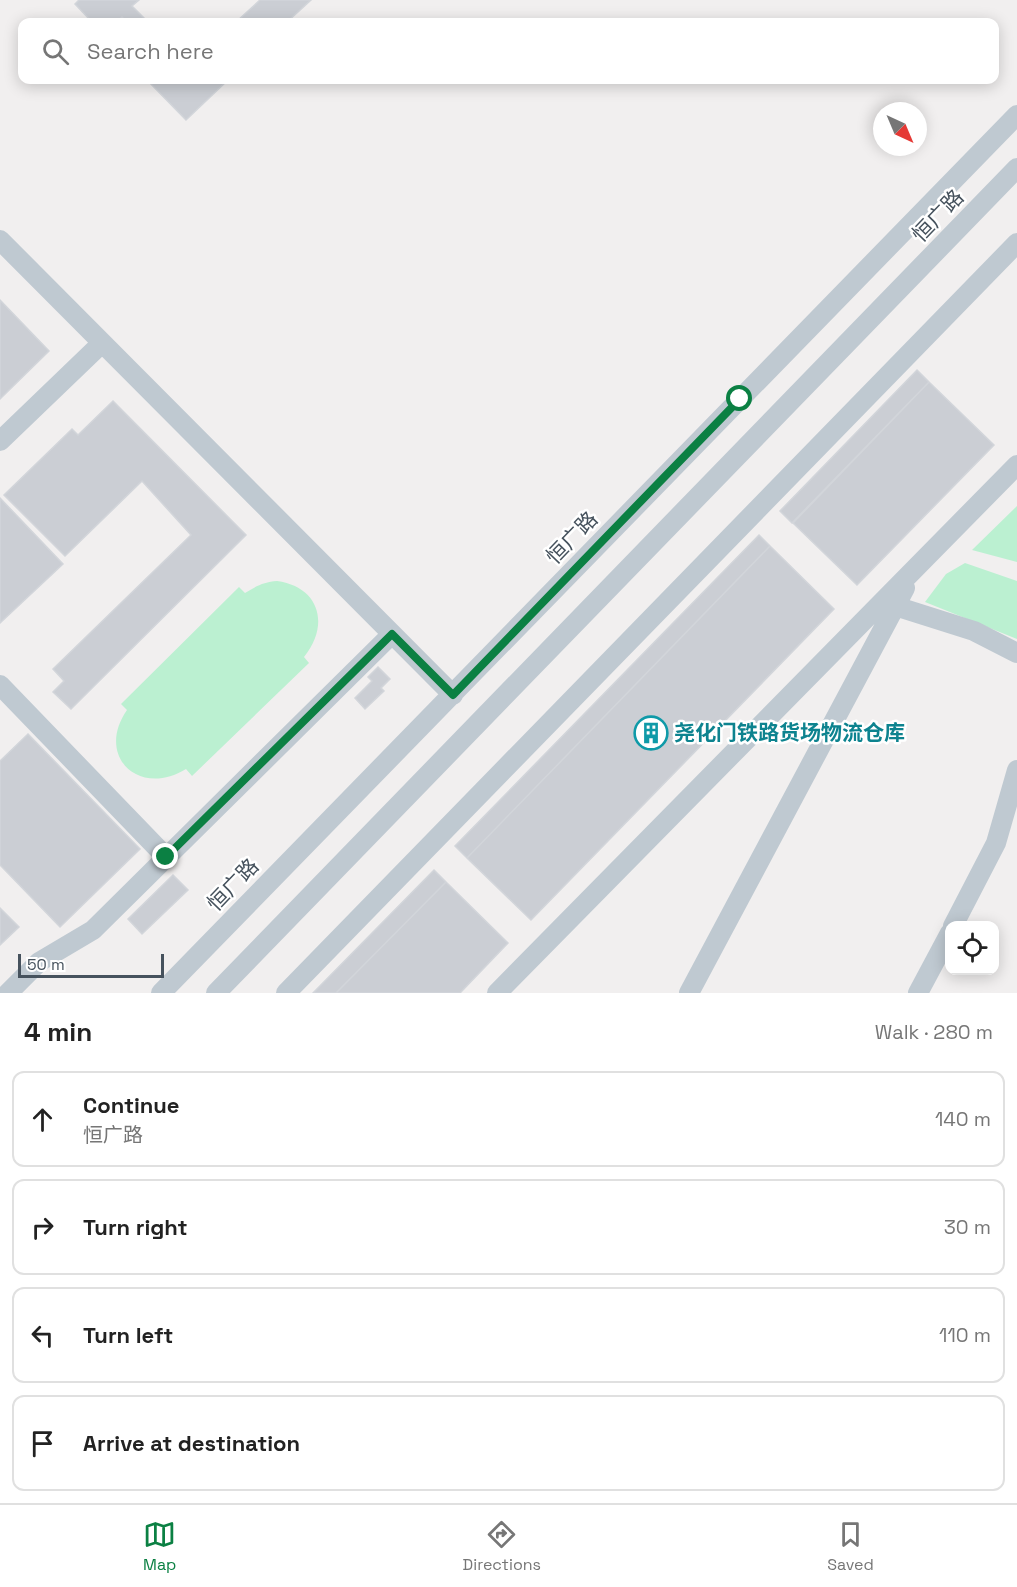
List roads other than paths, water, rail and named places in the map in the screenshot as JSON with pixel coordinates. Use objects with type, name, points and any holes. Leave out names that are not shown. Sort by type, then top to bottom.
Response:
[{"type":"street","name":"恒广路","points":[[161,993],[1017,115]]},
{"type":"street","name":"恒广路","points":[[216,993],[1017,168]]},
{"type":"street","points":[[0,240],[453,695]]},
{"type":"street","points":[[286,993],[1017,243]]},
{"type":"street","points":[[0,441],[102,343]]},
{"type":"street","points":[[497,993],[1017,465]]},
{"type":"street","points":[[689,993],[916,567]]},
{"type":"street","points":[[895,606],[974,631],[1017,653]]},
{"type":"street","points":[[8,993],[39,962],[93,930],[392,634]]},
{"type":"street","points":[[0,685],[166,857]]},
{"type":"street","points":[[956,921],[996,843],[1017,770]]},
{"type":"street","points":[[918,993],[945,942]]},
{"type":"place","name":"尧化门铁路货场物流仓库","points":[[651,733]]}]
